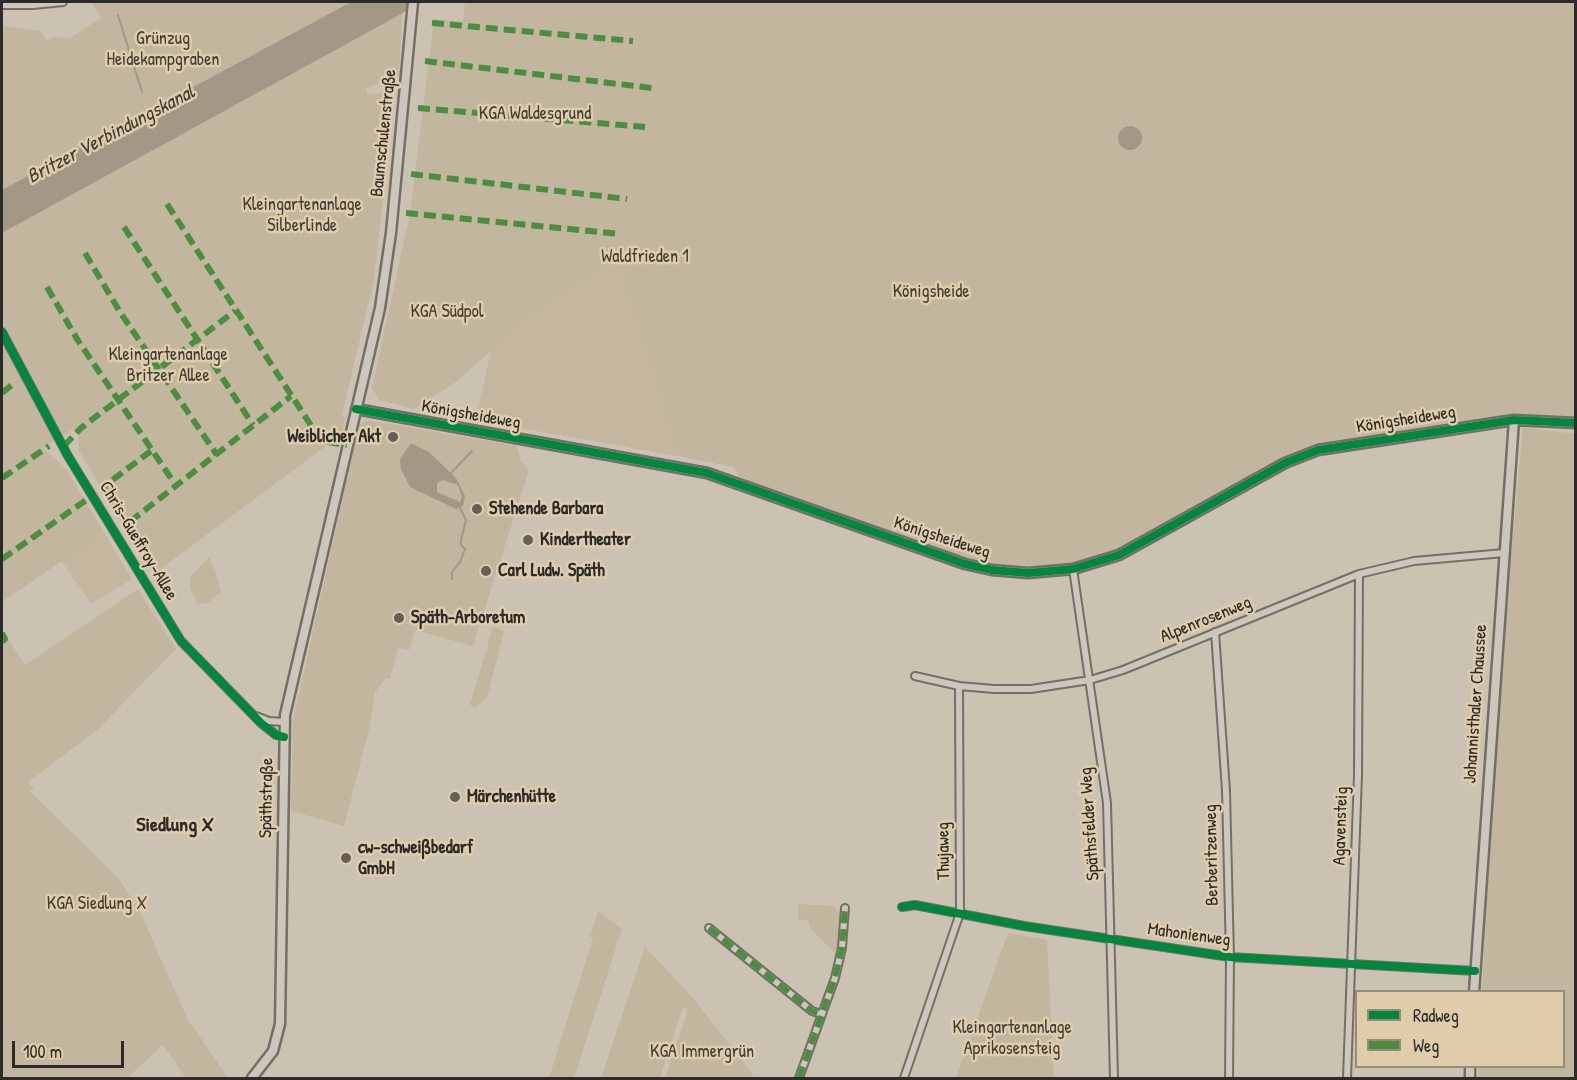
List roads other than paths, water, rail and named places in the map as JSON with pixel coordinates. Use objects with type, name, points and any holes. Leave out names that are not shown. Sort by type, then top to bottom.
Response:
[{"type":"street","points":[[2,5],[63,2]]},
{"type":"street","name":"Baumschulenstraße","points":[[356,409],[384,285],[413,2]]},
{"type":"street","name":"Chris-Gueffroy-Allee","points":[[2,332],[68,456],[181,641],[254,715],[276,735],[284,737]]},
{"type":"street","name":"Königsheideweg","points":[[356,409],[707,473],[979,567],[1028,573],[1073,569],[1119,555],[1144,544],[1302,455],[1348,444],[1514,420],[1575,423]]},
{"type":"street","name":"Späthstraße","points":[[252,1078],[273,1051],[280,1030],[285,722],[356,409]]},
{"type":"street","name":"Johannisthaler Chaussee","points":[[1474,990],[1514,420]]},
{"type":"street","name":"Alpenrosenweg","points":[[915,676],[959,686],[1031,689],[1089,680],[1359,574],[1414,561],[1504,553]]},
{"type":"street","name":"Späthsfelder Weg","points":[[1073,569],[1107,803],[1114,1078]]},
{"type":"street","name":"Agavensteig","points":[[1347,1078],[1358,775],[1359,574]]},
{"type":"street","name":"Berberitzenweg","points":[[1215,632],[1226,791],[1230,957],[1229,1078]]},
{"type":"street","name":"Thujaweg","points":[[904,1078],[960,913],[959,686]]},
{"type":"street","points":[[254,715],[269,721],[285,722]]},
{"type":"street","name":"Mahonienweg","points":[[902,907],[915,905],[1110,940],[1230,957],[1475,971]]},
{"type":"street","points":[[800,1078],[835,978],[842,948],[845,908]]},
{"type":"street","points":[[709,928],[812,1011],[821,1014]]},
{"type":"water","name":"Britzer Verbindungskanal","points":[[351,2],[423,2],[2,233],[2,190]]},
{"type":"water","points":[[1125,126],[1135,126],[1142,133],[1142,143],[1135,150],[1125,150],[1118,143],[1118,133]]},
{"type":"water","points":[[411,443],[429,452],[456,478],[465,496],[463,506],[456,509],[410,487],[401,469],[400,459]],"holes":[[[443,480],[458,485],[462,497],[460,502],[437,492],[437,483]]]},
{"type":"waterway","points":[[118,15],[142,92]]},
{"type":"waterway","points":[[451,473],[472,451]]},
{"type":"waterway","points":[[452,579],[452,572],[460,562],[465,549],[461,545],[461,540],[466,520],[460,508]]},
{"type":"place","name":"Weiblicher Akt","points":[[393,437]]},
{"type":"place","name":"Stehende Barbara","points":[[477,509]]},
{"type":"place","name":"Kindertheater","points":[[528,540]]},
{"type":"place","name":"Carl Ludw. Späth","points":[[486,571]]},
{"type":"place","name":"Späth-Arboretum","points":[[399,618]]},
{"type":"place","name":"Märchenhütte","points":[[455,797]]},
{"type":"place","name":"cw-schweißbedarf GmbH","points":[[346,858]]},
{"type":"district","name":"Siedlung X","points":[[175,826]]},
{"type":"park label","name":"Grünzug Heidekampgraben","points":[[163,49]]},
{"type":"park label","name":"KGA Waldesgrund","points":[[535,114]]},
{"type":"park label","name":"Kleingartenanlage Silberlinde","points":[[302,215]]},
{"type":"park label","name":"Waldfrieden 1","points":[[645,257]]},
{"type":"park label","name":"Königsheide","points":[[931,292]]},
{"type":"park label","name":"KGA Südpol","points":[[447,312]]},
{"type":"park label","name":"Kleingartenanlage Britzer Allee","points":[[168,365]]},
{"type":"park label","name":"KGA Siedlung X","points":[[97,904]]},
{"type":"park label","name":"Kleingartenanlage Aprikosensteig","points":[[1012,1038]]},
{"type":"park label","name":"KGA Immergrün","points":[[702,1052]]}]
